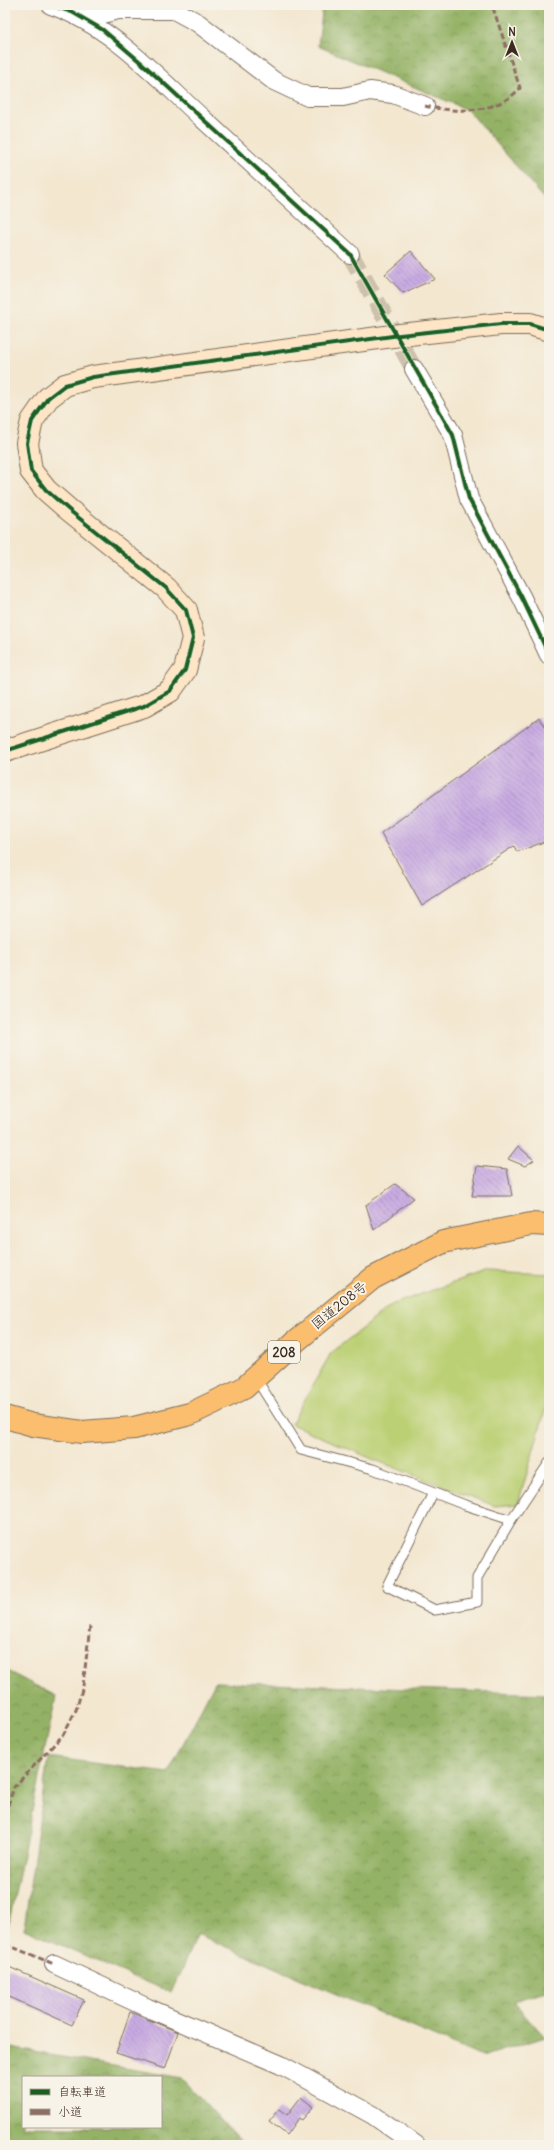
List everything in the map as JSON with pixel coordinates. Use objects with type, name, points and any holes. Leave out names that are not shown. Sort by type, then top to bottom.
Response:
[{"type":"highway","name":"国道208号","points":[[5,1417],[33,1426],[82,1432],[134,1428],[190,1414],[244,1388],[373,1278],[443,1242],[493,1230],[531,1224],[549,1225]]},
{"type":"street","points":[[51,5],[72,12],[103,30],[145,66],[350,254]]},
{"type":"street","points":[[84,19],[118,10],[174,10],[198,23],[274,81],[308,97],[343,97],[370,91],[393,94],[425,106]]},
{"type":"street","points":[[5,751],[144,706],[170,691],[185,670],[193,638],[186,610],[166,588],[69,510],[46,490],[31,471],[27,443],[32,421],[48,398],[65,385],[93,377],[400,334],[501,324],[530,324],[549,330]]},
{"type":"street","points":[[414,369],[453,435],[469,499],[522,598],[549,655]]},
{"type":"street","points":[[54,1964],[148,2008],[281,2065],[373,2115],[416,2145]]},
{"type":"lane","points":[[255,1378],[301,1450],[374,1469],[433,1493],[511,1520]]},
{"type":"lane","points":[[433,1493],[387,1586],[434,1610],[477,1602],[477,1578],[511,1520],[549,1463]]},
{"type":"green space","points":[[323,5],[549,5],[549,204],[468,110],[318,46]]},
{"type":"green space","points":[[487,1271],[549,1274],[549,1397],[518,1504],[495,1506],[372,1459],[291,1424],[331,1353],[393,1304]]},
{"type":"green space","points":[[5,1670],[56,1696],[5,1941]]},
{"type":"green space","points":[[215,1682],[549,1694],[549,1990],[513,2001],[545,2037],[482,2057],[197,1934],[171,1993],[24,1929],[48,1757],[168,1773]]},
{"type":"green space","points":[[5,2047],[182,2078],[244,2145],[5,2145]]},
{"type":"building","points":[[411,251],[435,279],[403,293],[385,274]]},
{"type":"building","points":[[539,718],[549,733],[549,840],[517,852],[514,846],[422,906],[381,833]]},
{"type":"building","points":[[518,1146],[534,1160],[525,1166],[508,1159]]},
{"type":"building","points":[[477,1166],[507,1169],[512,1196],[472,1196]]},
{"type":"building","points":[[395,1184],[414,1198],[374,1230],[366,1205]]},
{"type":"building","points":[[9,1967],[84,2000],[72,2025],[5,1995],[5,1975]]},
{"type":"building","points":[[130,2012],[178,2032],[165,2069],[116,2053]]},
{"type":"building","points":[[301,2097],[313,2107],[302,2120],[299,2118],[287,2135],[269,2121],[279,2109],[287,2115]]},
{"type":"tunnel","points":[[350,254],[414,369]]},
{"type":"marked path","points":[[425,106],[449,110],[488,107],[511,97],[520,88],[492,5]]},
{"type":"marked path","points":[[5,1814],[14,1787],[63,1735],[76,1710],[83,1686],[90,1626]]},
{"type":"marked path","points":[[5,1944],[54,1964]]},
{"type":"cycle path","points":[[51,5],[72,12],[103,30],[145,66],[350,254],[453,435],[469,499],[522,598],[549,655]]},
{"type":"cycle path","points":[[5,751],[144,706],[170,691],[185,670],[193,638],[186,610],[166,588],[69,510],[46,490],[31,471],[27,443],[32,421],[48,398],[65,385],[93,377],[400,335],[501,324],[530,324],[549,330]]}]
